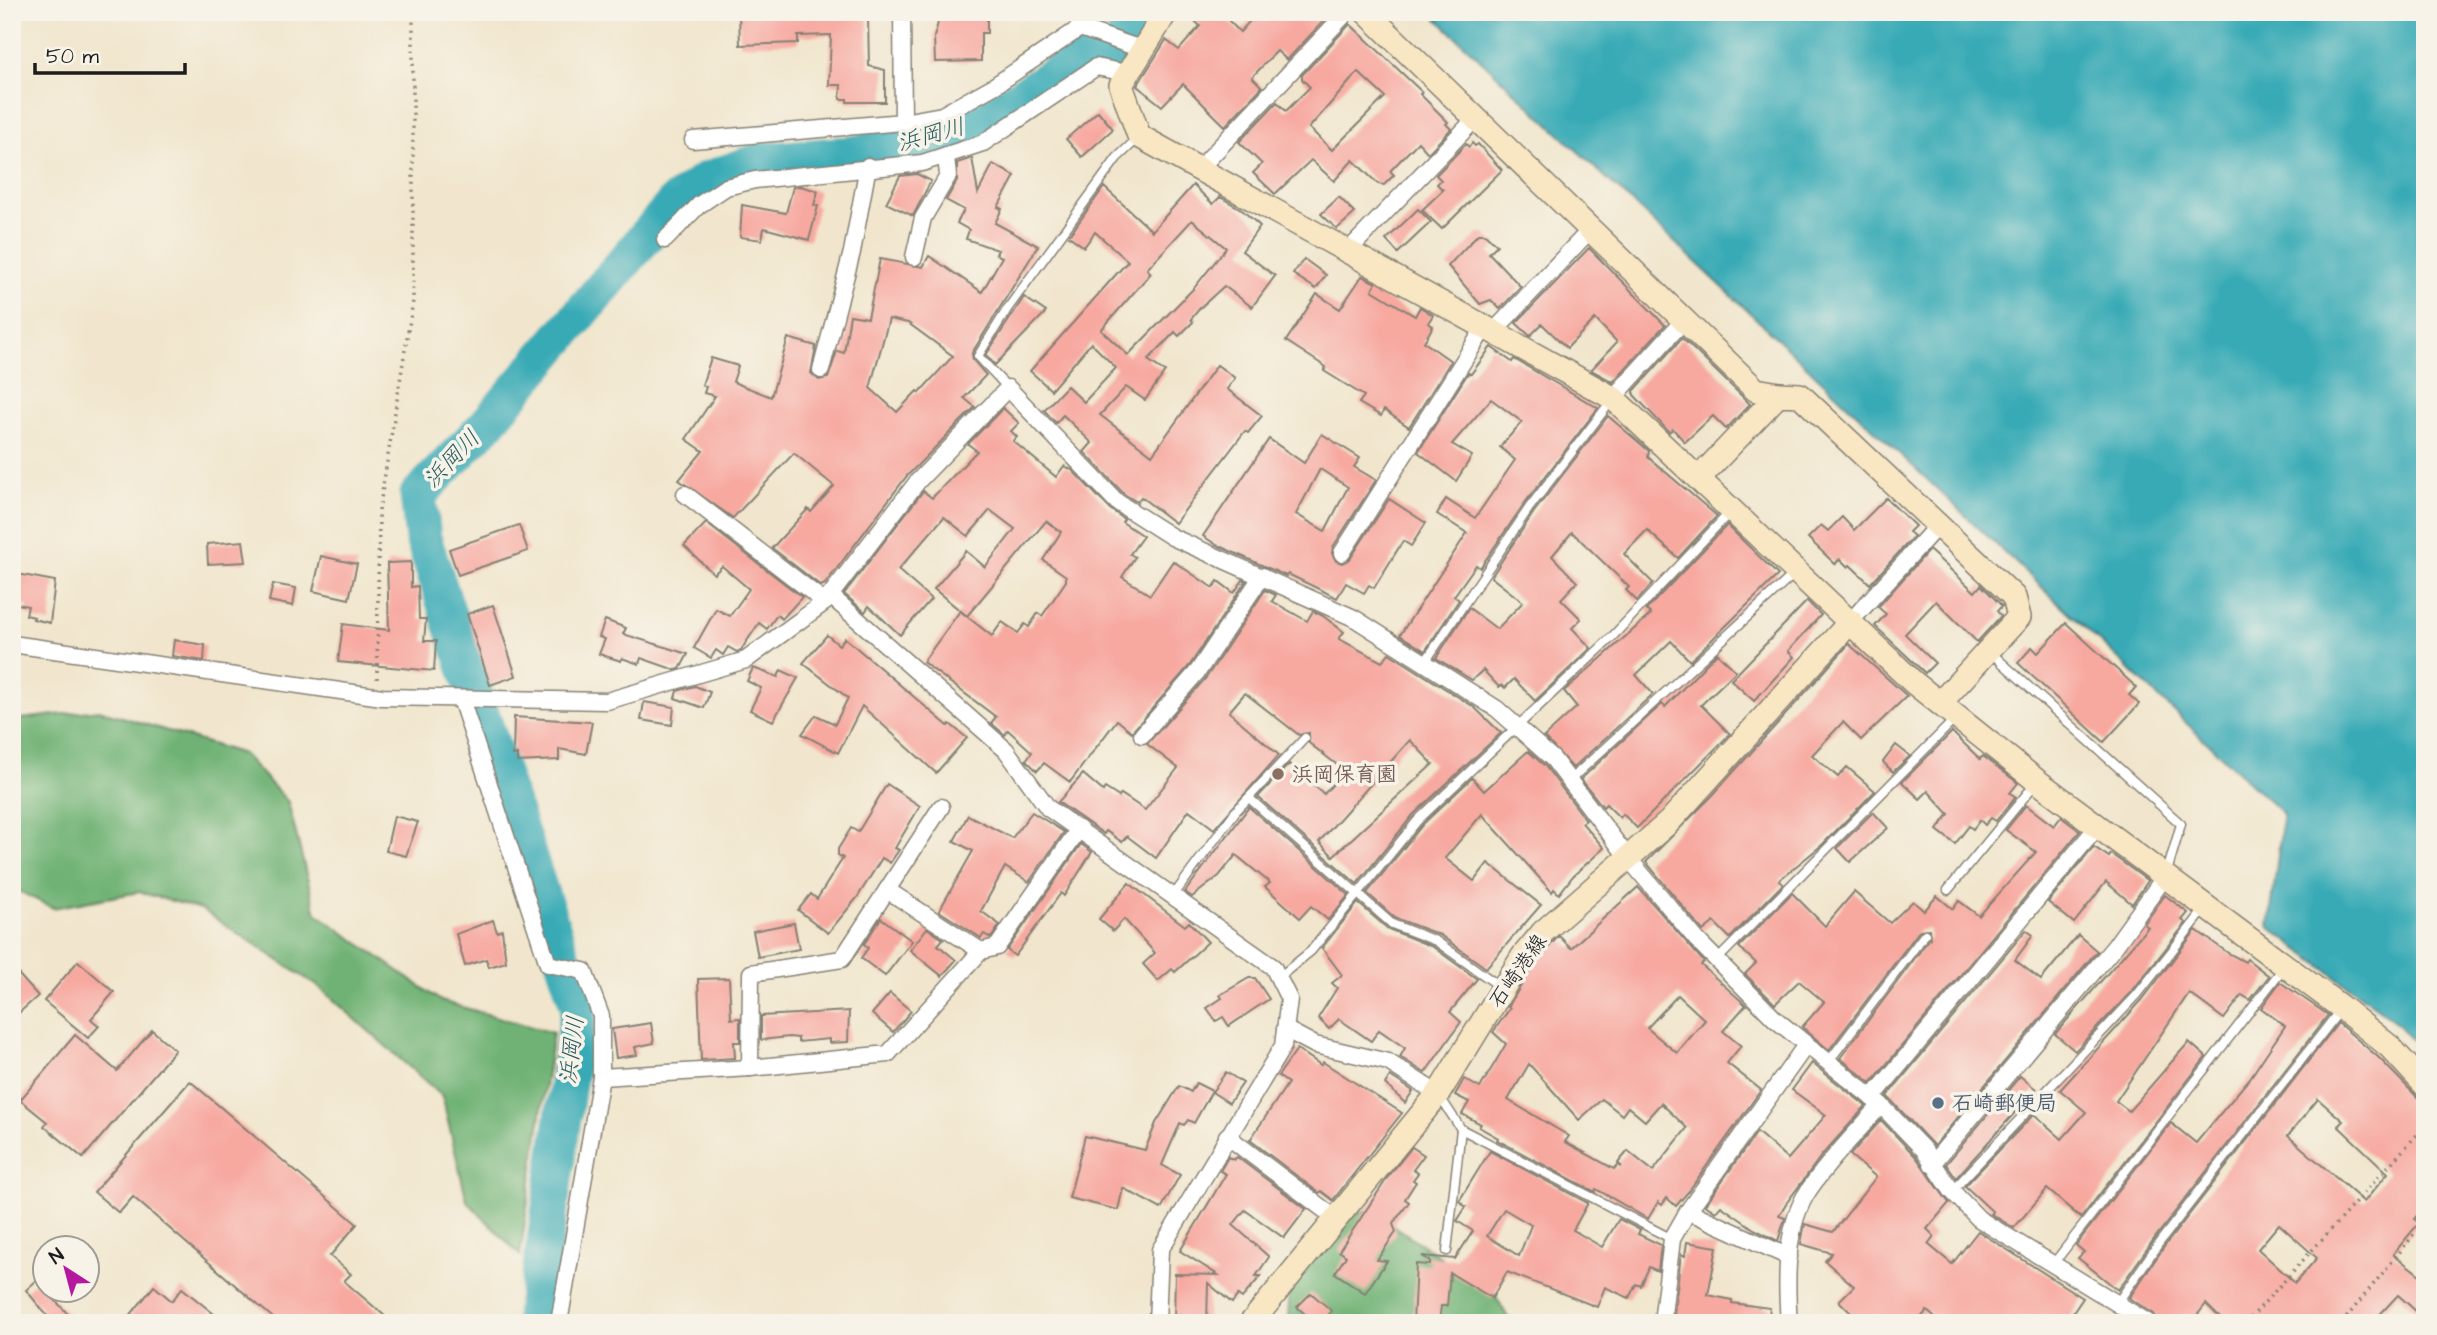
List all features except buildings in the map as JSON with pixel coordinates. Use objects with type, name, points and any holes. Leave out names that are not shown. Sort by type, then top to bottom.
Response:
[{"type":"street","points":[[902,12],[903,122]]},
{"type":"street","points":[[1166,12],[1121,85],[1139,136],[1613,398],[1913,682],[2037,781],[2342,1008],[2390,1047],[2425,1085]]},
{"type":"street","points":[[1199,169],[1347,12]]},
{"type":"street","points":[[1366,12],[1756,390],[1800,395],[2014,597],[2019,617],[1988,651],[1949,710]]},
{"type":"street","points":[[693,140],[903,122],[942,115],[962,106],[1080,28],[1141,49]]},
{"type":"street","points":[[665,240],[699,205],[726,187],[755,180],[868,166],[922,163],[983,143],[1096,67],[1127,73]]},
{"type":"street","points":[[1348,251],[1476,118]]},
{"type":"street","points":[[914,257],[923,218],[948,176],[946,156]]},
{"type":"street","points":[[821,370],[852,252],[868,166]]},
{"type":"street","points":[[1342,553],[1489,329],[1591,229]]},
{"type":"street","points":[[1613,398],[1685,319]]},
{"type":"street","points":[[12,644],[382,698],[607,701],[746,660],[828,600],[918,481],[1008,388],[1117,502],[1172,537],[1354,618],[1497,709],[1553,759],[1629,859],[1717,960],[1775,1019],[1876,1101],[1924,1150],[1952,1191],[1979,1219],[2149,1323]]},
{"type":"street","points":[[1699,478],[1779,394]]},
{"type":"street","points":[[685,494],[828,600],[1006,750],[1048,808],[1273,967],[1289,999],[1283,1046],[1160,1250],[1157,1323]]},
{"type":"street","points":[[1851,621],[1938,525]]},
{"type":"street","points":[[1142,735],[1198,671],[1262,576]]},
{"type":"street","name":"石崎港線","points":[[1251,1323],[1438,1094],[1523,956],[1543,932],[1669,822],[1851,621]]},
{"type":"street","points":[[471,699],[548,964],[584,971],[601,1016],[601,1077],[559,1323]]},
{"type":"street","points":[[750,1068],[751,973],[842,959],[940,807]]},
{"type":"street","points":[[1789,1323],[1789,1257],[1795,1225],[1805,1196],[1876,1101],[2098,826]]},
{"type":"street","points":[[601,1077],[750,1068],[888,1054],[981,951],[996,947],[1079,829]]},
{"type":"street","points":[[1932,1164],[2115,946],[2166,875]]},
{"type":"street","points":[[887,890],[981,951]]},
{"type":"street","points":[[1285,1029],[1315,1045],[1388,1062],[1438,1094]]},
{"type":"street","points":[[1662,1323],[1672,1240],[1688,1211],[1806,1045]]},
{"type":"street","points":[[1227,1136],[1335,1219]]},
{"type":"street","points":[[1688,1211],[1789,1257]]},
{"type":"lane","points":[[1008,388],[978,356],[1008,308],[1117,158],[1139,136]]},
{"type":"lane","points":[[1425,662],[1536,499],[1613,398]]},
{"type":"lane","points":[[1278,978],[1311,951],[1418,820],[1655,594],[1733,509]]},
{"type":"lane","points":[[1570,780],[1798,571]]},
{"type":"lane","points":[[1988,651],[2181,824],[2166,875]]},
{"type":"lane","points":[[1717,960],[1949,710]]},
{"type":"lane","points":[[1173,896],[1249,798],[1305,738]]},
{"type":"lane","points":[[1948,890],[2037,781]]},
{"type":"lane","points":[[1249,798],[1392,925],[1436,941],[1503,989]]},
{"type":"lane","points":[[1952,1191],[2137,995],[2207,906]]},
{"type":"lane","points":[[1829,1062],[1925,933]]},
{"type":"lane","points":[[2054,1263],[2286,964]]},
{"type":"lane","points":[[2118,1303],[2158,1242],[2342,1008]]},
{"type":"lane","points":[[1438,1094],[1461,1129],[1672,1240]]},
{"type":"lane","points":[[1447,1251],[1461,1129]]},
{"type":"path","points":[[382,698],[377,681],[379,511],[413,301],[413,12]]},
{"type":"path","points":[[2246,1323],[2425,1126]]},
{"type":"path","points":[[2342,1323],[2425,1221]]},
{"type":"green space","points":[[99,710],[243,754],[288,802],[316,913],[441,1001],[553,1033],[520,1255],[467,1201],[442,1096],[319,987],[201,909],[139,892],[53,908],[12,888],[12,720]]},
{"type":"green space","points":[[1369,1209],[1494,1293],[1511,1323],[1288,1323],[1290,1277],[1320,1225]]},
{"type":"water","points":[[1440,12],[2425,12],[2425,1053],[2391,1018],[2269,927],[2283,814],[1435,17]]},
{"type":"waterway","name":"浜岡川","points":[[533,1323],[579,1008],[423,538],[418,495],[486,425],[675,202],[706,180],[759,161],[852,154],[948,134],[984,120],[1089,52],[1114,53],[1141,12]]},
{"type":"place","name":"浜岡保育園","points":[[1278,774]]},
{"type":"place","name":"石崎郵便局","points":[[1938,1103]]}]
